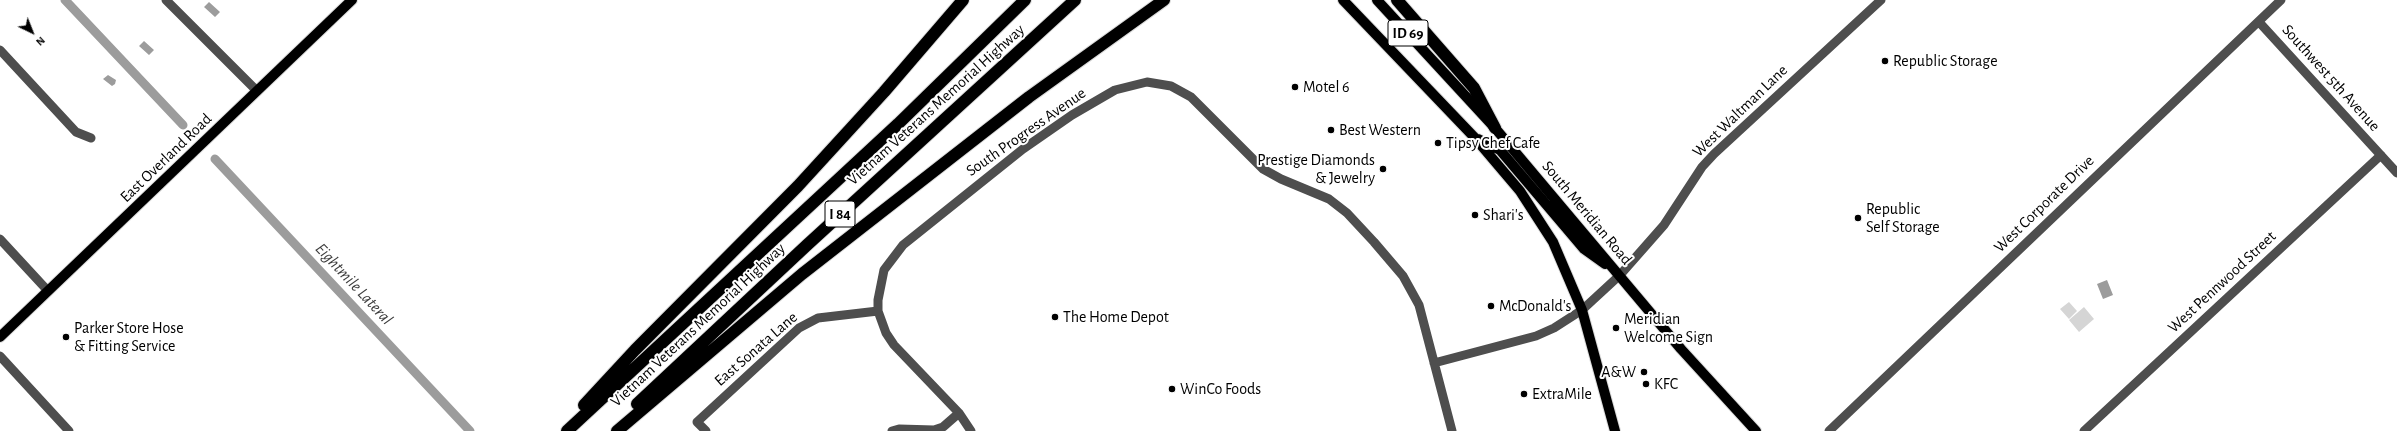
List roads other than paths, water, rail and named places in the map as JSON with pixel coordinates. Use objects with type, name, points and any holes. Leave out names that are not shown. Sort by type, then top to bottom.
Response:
[{"type":"highway","points":[[560,431],[635,350],[798,186],[884,92],[963,0]]},
{"type":"highway","name":"Vietnam Veterans Memorial Highway","points":[[567,431],[898,124],[1025,0]]},
{"type":"highway","name":"Vietnam Veterans Memorial Highway","points":[[609,431],[801,250],[1075,0]]},
{"type":"highway","points":[[617,431],[802,274],[1029,97],[1164,0]]},
{"type":"highway","points":[[1397,0],[1474,88],[1495,128]]},
{"type":"main road","name":"East Overland Road","points":[[0,337],[352,0]]},
{"type":"main road","name":"South Meridian Road","points":[[1377,0],[1495,128],[1681,349],[1756,431]]},
{"type":"main road","points":[[1344,1],[1475,138],[1520,191],[1553,242],[1582,310],[1614,431]]},
{"type":"main road","points":[[1475,138],[1500,150],[1584,248],[1620,275]]},
{"type":"street","points":[[166,0],[257,91]]},
{"type":"street","name":"West Waltman Lane","points":[[1434,363],[1536,336],[1554,328],[1582,310],[1620,275],[1664,225],[1702,167],[1881,0]]},
{"type":"street","name":"West Corporate Drive","points":[[1830,431],[2281,0]]},
{"type":"street","name":"Southwest 5th Avenue","points":[[2259,22],[2397,173]]},
{"type":"street","points":[[0,50],[76,132],[91,138]]},
{"type":"street","name":"South Progress Avenue","points":[[971,431],[959,413],[894,345],[886,333],[878,311],[878,291],[884,270],[903,245],[1005,162],[1072,115],[1125,86],[1148,82],[1171,86],[1191,97],[1263,169],[1281,179],[1329,199],[1354,220],[1403,276],[1413,291],[1419,305],[1452,431]]},
{"type":"street","name":"West Pennwood Street","points":[[2084,431],[2381,155]]},
{"type":"street","points":[[0,239],[48,291]]},
{"type":"street","name":"East Sonata Lane","points":[[706,431],[697,422],[799,328],[818,318],[878,311]]},
{"type":"street","points":[[0,356],[68,431]]},
{"type":"street","points":[[892,431],[900,429],[934,430],[943,427],[959,413]]},
{"type":"waterway","name":"Eightmile Lateral","points":[[65,0],[183,125]]},
{"type":"waterway","name":"Eightmile Lateral","points":[[215,159],[470,431]]},
{"type":"place","name":"Republic Storage","points":[[1885,61]]},
{"type":"place","name":"Motel 6","points":[[1295,87]]},
{"type":"place","name":"Best Western","points":[[1331,130]]},
{"type":"place","name":"Tipsy Chef Cafe","points":[[1438,143]]},
{"type":"place","name":"Prestige Diamonds & Jewelry","points":[[1383,169]]},
{"type":"place","name":"Shari's","points":[[1475,215]]},
{"type":"place","name":"Republic Self Storage","points":[[1858,218]]},
{"type":"place","name":"McDonald's","points":[[1491,306]]},
{"type":"place","name":"The Home Depot","points":[[1055,317]]},
{"type":"place","name":"Meridian Welcome Sign","points":[[1616,328]]},
{"type":"place","name":"Parker Store Hose & Fitting Service","points":[[66,337]]},
{"type":"place","name":"A&W","points":[[1644,372]]},
{"type":"place","name":"KFC","points":[[1646,384]]},
{"type":"place","name":"WinCo Foods","points":[[1172,389]]},
{"type":"place","name":"ExtraMile","points":[[1524,394]]}]
